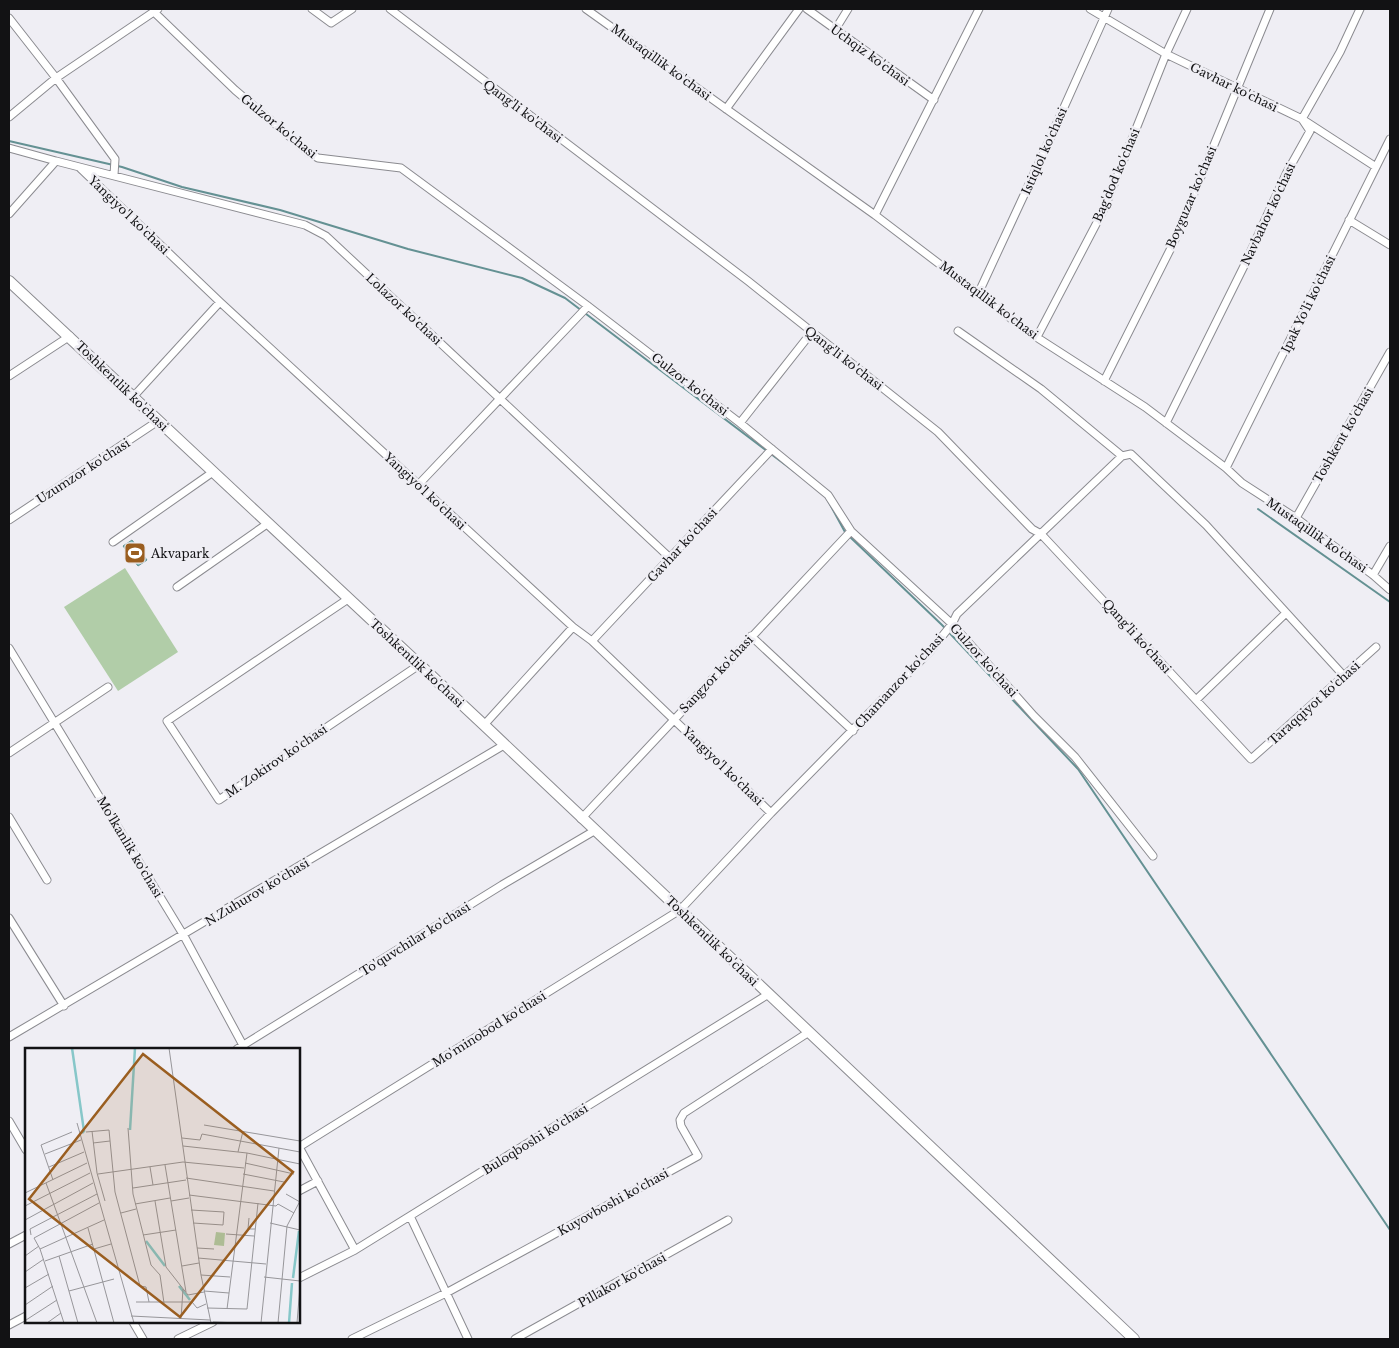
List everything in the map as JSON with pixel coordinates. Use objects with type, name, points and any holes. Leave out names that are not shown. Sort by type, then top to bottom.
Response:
[{"type":"main road","name":"Toshkentlik ko'chasi","points":[[9,281],[484,725],[581,819],[680,910],[1134,1339]]},
{"type":"street","points":[[312,9],[331,23],[352,9]]},
{"type":"street","name":"Qang'li ko'chasi","points":[[390,9],[748,282],[938,432],[1032,529],[1041,534],[1252,759]]},
{"type":"street","name":"Mustaqillik ko'chasi","points":[[586,9],[875,215],[1037,337],[1166,423],[1226,468],[1242,484],[1296,518],[1374,575],[1390,590]]},
{"type":"street","points":[[726,109],[799,9]]},
{"type":"street","name":"Uchqiz ko'chasi","points":[[807,9],[934,100]]},
{"type":"street","points":[[835,30],[848,9]]},
{"type":"street","points":[[875,215],[979,9]]},
{"type":"street","name":"Gavhar ko'chasi","points":[[1090,9],[1166,54],[1302,119],[1376,167]]},
{"type":"street","name":"Istiqlol ko'chasi","points":[[979,292],[1108,9]]},
{"type":"street","name":"Bag'dod ko'chasi","points":[[1037,337],[1104,209],[1166,54],[1187,9]]},
{"type":"street","name":"Boyguzar ko'chasi","points":[[1104,381],[1174,242],[1270,9]]},
{"type":"street","points":[[1302,119],[1340,52],[1360,9]]},
{"type":"street","points":[[9,117],[56,78],[156,10]]},
{"type":"street","name":"Gulzor ko'chasi","points":[[156,10],[235,90],[309,153],[318,158],[401,168],[588,306],[740,423],[828,495],[851,531],[952,624],[1034,716],[1075,757],[1154,856]]},
{"type":"street","points":[[9,18],[56,78],[115,159],[114,175]]},
{"type":"street","name":"Navbahor ko'chasi","points":[[1166,423],[1244,266],[1286,174],[1310,130],[1302,119]]},
{"type":"street","name":"Ipak Yo'li ko'chasi","points":[[1226,468],[1390,139]]},
{"type":"street","name":"Lolazor ko'chasi","points":[[9,148],[305,225],[326,236],[669,557]]},
{"type":"street","points":[[9,214],[56,161]]},
{"type":"street","name":"Yangiyo'l ko'chasi","points":[[80,168],[220,302],[573,628],[592,641],[772,813]]},
{"type":"street","points":[[1349,220],[1390,244]]},
{"type":"street","points":[[133,397],[220,302]]},
{"type":"street","points":[[419,484],[588,306]]},
{"type":"street","points":[[958,331],[1041,389],[1122,456],[1131,454],[1206,524],[1344,676]]},
{"type":"street","points":[[740,423],[811,333]]},
{"type":"street","points":[[9,376],[70,336]]},
{"type":"street","name":"Toshkent ko'chasi","points":[[1296,518],[1390,352]]},
{"type":"street","name":"Uzumzor ko'chasi","points":[[9,520],[158,422]]},
{"type":"street","name":"Gavhar ko'chasi","points":[[592,641],[772,449]]},
{"type":"street","name":"Chamanzor ko'chasi","points":[[680,910],[931,650],[952,624],[957,614],[1122,456]]},
{"type":"street","points":[[113,542],[213,472]]},
{"type":"street","points":[[177,587],[267,524]]},
{"type":"street","name":"Sangzor ko'chasi","points":[[581,819],[851,531]]},
{"type":"street","points":[[1374,575],[1390,546]]},
{"type":"street","name":"M. Zokirov ko'chasi","points":[[348,599],[167,721],[219,800],[419,664]]},
{"type":"street","points":[[1196,700],[1286,613]]},
{"type":"street","points":[[484,725],[573,628]]},
{"type":"street","points":[[751,636],[853,730]]},
{"type":"street","name":"Taraqqiyot ko'chasi","points":[[1252,759],[1376,647]]},
{"type":"street","name":"Mo'lkanlik ko'chasi","points":[[9,648],[184,936],[241,1048]]},
{"type":"street","points":[[9,753],[108,687]]},
{"type":"street","name":"N.Zuhurov ko'chasi","points":[[9,1038],[504,745]]},
{"type":"street","points":[[9,816],[47,880]]},
{"type":"street","name":"To'quvchilar ko'chasi","points":[[241,1048],[494,890],[594,831]]},
{"type":"street","name":"Mo'minobod ko'chasi","points":[[300,1146],[680,910]]},
{"type":"street","points":[[9,918],[64,1006]]},
{"type":"street","name":"Buloqboshi ko'chasi","points":[[300,1278],[355,1250],[768,995]]},
{"type":"street","name":"Kuyovboshi ko'chasi","points":[[352,1339],[446,1293],[698,1156],[681,1126],[680,1120],[684,1113],[809,1032]]},
{"type":"street","points":[[9,1121],[25,1148]]},
{"type":"street","points":[[300,1149],[355,1250]]},
{"type":"street","points":[[300,1190],[318,1181]]},
{"type":"street","points":[[410,1216],[468,1339]]},
{"type":"street","name":"Pillakor ko'chasi","points":[[515,1339],[728,1220]]},
{"type":"street","points":[[9,1244],[25,1236]]},
{"type":"street","points":[[9,1325],[25,1317]]},
{"type":"street","points":[[134,1323],[143,1339]]},
{"type":"street","points":[[178,1339],[211,1323]]},
{"type":"green space","points":[[125,568],[178,652],[118,691],[64,607]]},
{"type":"water","name":"Akvapark","points":[[132,540],[147,560],[138,566],[123,546]]},
{"type":"waterway","points":[[9,141],[122,167],[182,187],[280,210],[408,249],[522,278],[565,298],[767,451]]},
{"type":"waterway","points":[[771,454],[795,472]]},
{"type":"waterway","points":[[826,497],[845,532]]},
{"type":"waterway","points":[[1258,509],[1390,602]]},
{"type":"waterway","points":[[849,536],[942,625],[1078,769],[1390,1230]]},
{"type":"place","name":"Akvapark","points":[[135,553]]}]
